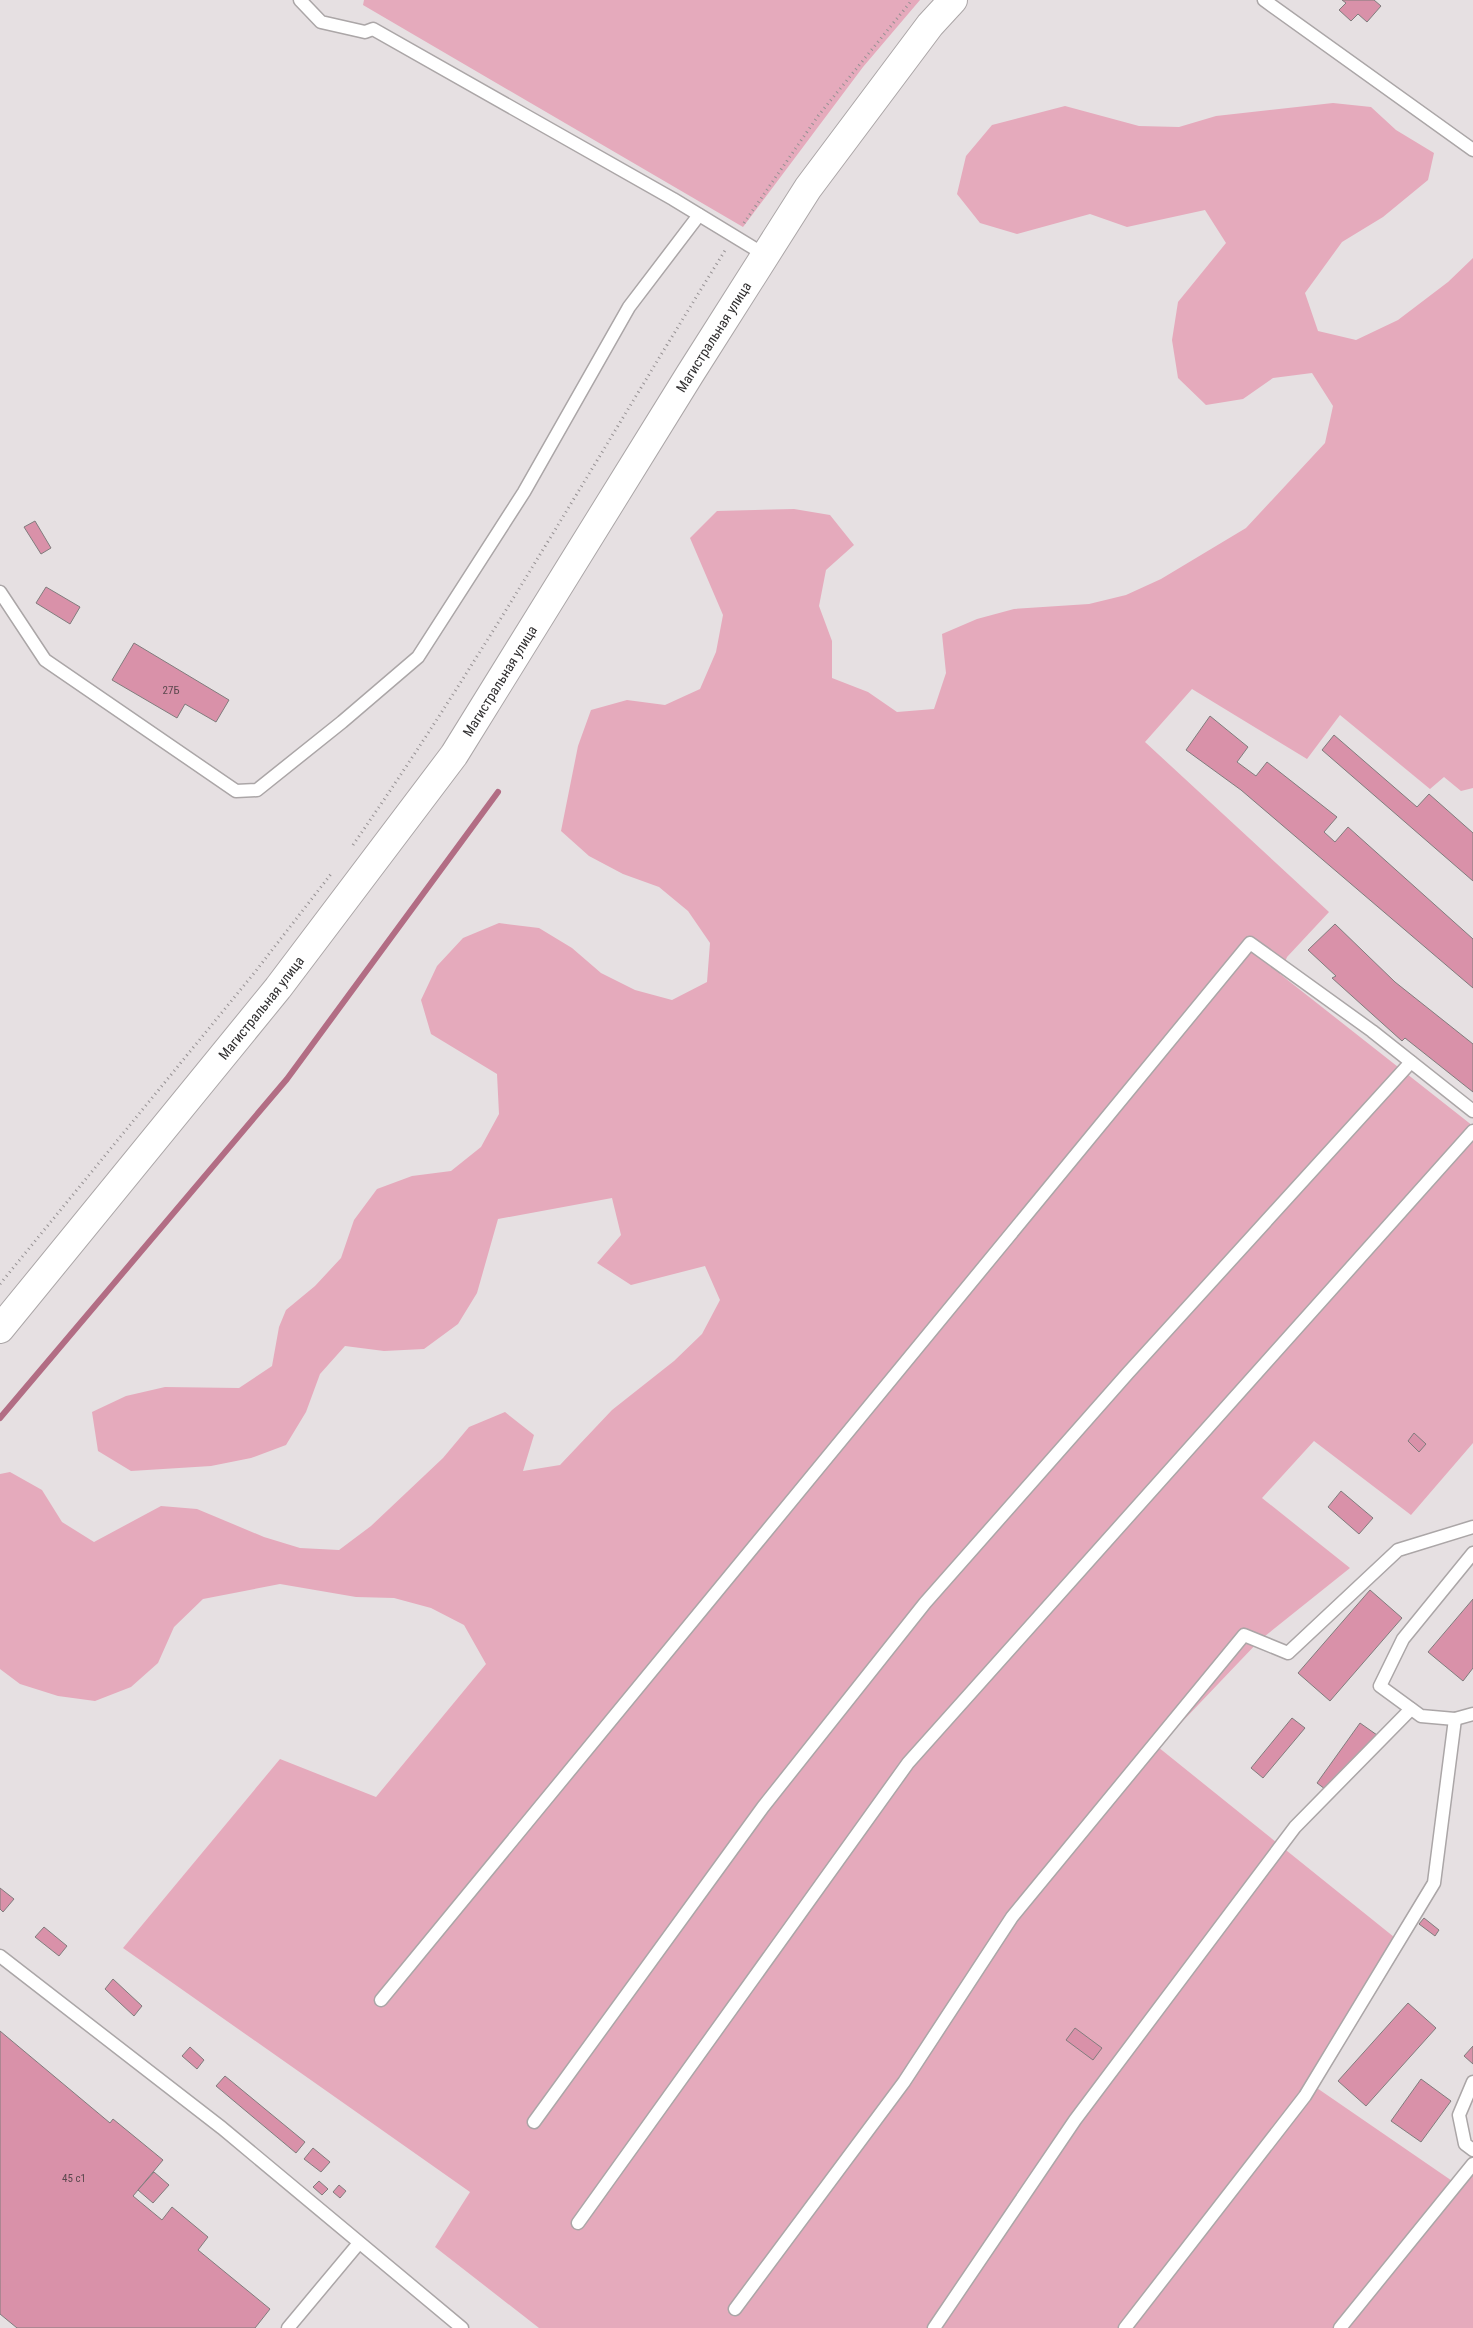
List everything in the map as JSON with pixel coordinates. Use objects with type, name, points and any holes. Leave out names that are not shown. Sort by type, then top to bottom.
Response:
[{"type":"main road","name":"Магистральная улица","points":[[0,1329],[278,988],[454,756],[808,188],[930,25],[953,0]]},
{"type":"lane","points":[[300,0],[322,22],[365,32],[373,29],[700,215],[765,255]]},
{"type":"lane","points":[[1264,0],[1473,150]]},
{"type":"lane","points":[[0,592],[45,660],[236,791],[257,790],[342,722],[418,657],[524,492],[629,307],[700,215]]},
{"type":"lane","points":[[381,2000],[1250,943],[1473,1111]]},
{"type":"lane","points":[[534,2122],[763,1808],[925,1603],[1128,1373],[1410,1062]]},
{"type":"lane","points":[[578,2223],[908,1763],[1473,1131]]},
{"type":"lane","points":[[735,2308],[904,2082],[1012,1917],[1244,1635],[1288,1653],[1398,1550],[1473,1527]]},
{"type":"lane","points":[[1473,1553],[1403,1639],[1380,1686],[1421,1716],[1455,1718],[1473,1714]]},
{"type":"lane","points":[[934,2328],[1075,2120],[1295,1827],[1411,1709]]},
{"type":"lane","points":[[1125,2328],[1305,2096],[1434,1883],[1455,1718]]},
{"type":"lane","points":[[0,1956],[222,2128],[462,2328]]},
{"type":"lane","points":[[1473,2082],[1459,2115],[1465,2144],[1473,2150]]},
{"type":"lane","points":[[1340,2328],[1473,2164]]},
{"type":"lane","points":[[288,2328],[359,2243]]},
{"type":"path","points":[[350,850],[405,770],[458,686],[734,236],[818,116],[912,0]]},
{"type":"path","points":[[0,1284],[249,980],[332,873]]},
{"type":"shaded area","points":[[364,0],[920,0],[863,67],[743,227],[363,5]]},
{"type":"shaded area","points":[[1333,103],[1371,107],[1396,130],[1434,153],[1428,180],[1383,217],[1342,242],[1305,293],[1318,331],[1356,340],[1398,320],[1448,282],[1473,258],[1473,788],[1461,791],[1444,777],[1430,789],[1340,715],[1307,759],[1192,689],[1145,742],[1329,912],[1287,957],[1280,974],[1473,1126],[1473,1443],[1411,1515],[1314,1441],[1262,1498],[1350,1568],[1260,1640],[1158,1747],[1394,1937],[1314,2086],[1458,2185],[1473,2171],[1473,2328],[539,2328],[435,2247],[470,2192],[123,1948],[280,1759],[376,1797],[486,1664],[464,1625],[431,1608],[394,1598],[356,1597],[280,1584],[203,1599],[174,1627],[158,1663],[131,1687],[95,1701],[58,1696],[20,1684],[0,1669],[0,1474],[10,1472],[42,1490],[62,1522],[94,1542],[161,1506],[197,1509],[264,1537],[300,1548],[339,1550],[371,1526],[443,1458],[469,1427],[505,1412],[534,1435],[523,1471],[560,1465],[612,1410],[674,1361],[702,1334],[720,1300],[705,1266],[631,1285],[597,1263],[621,1235],[612,1198],[498,1219],[477,1293],[458,1324],[424,1349],[384,1351],[345,1346],[320,1374],[306,1412],[286,1445],[251,1458],[211,1466],[131,1471],[98,1451],[92,1412],[126,1396],[165,1387],[239,1388],[272,1366],[279,1327],[286,1310],[315,1286],[341,1258],[354,1220],[377,1189],[412,1176],[451,1171],[481,1147],[499,1114],[497,1074],[431,1034],[421,1000],[437,966],[463,938],[499,923],[539,928],[572,948],[601,973],[635,990],[672,1000],[707,982],[710,943],[688,911],[659,887],[623,874],[589,856],[561,831],[578,746],[591,710],[627,700],[665,705],[700,689],[716,652],[723,615],[690,538],[717,511],[794,509],[830,515],[854,545],[826,570],[819,606],[832,641],[832,678],[868,692],[897,712],[934,709],[946,673],[942,634],[977,619],[1014,609],[1089,604],[1126,595],[1161,579],[1246,528],[1325,443],[1333,406],[1312,373],[1273,378],[1243,399],[1206,405],[1178,378],[1172,340],[1178,302],[1226,243],[1205,210],[1127,227],[1090,214],[1017,234],[980,223],[957,194],[966,156],[992,125],[1065,106],[1139,126],[1179,127],[1216,116]]},
{"type":"building","points":[[1342,0],[1374,0],[1381,6],[1367,22],[1358,14],[1351,21],[1339,10],[1346,3]]},
{"type":"building","points":[[35,521],[51,548],[41,554],[24,527]]},
{"type":"building","points":[[46,587],[80,607],[70,624],[36,603]]},
{"type":"building","points":[[134,643],[229,700],[216,722],[185,704],[177,718],[112,680]]},
{"type":"building","points":[[1210,716],[1248,747],[1237,762],[1256,776],[1267,762],[1337,817],[1324,832],[1335,842],[1348,827],[1473,939],[1473,988],[1241,790],[1186,750]]},
{"type":"building","points":[[1334,735],[1417,807],[1429,794],[1473,833],[1473,881],[1322,750]]},
{"type":"building","points":[[1335,924],[1395,982],[1473,1044],[1473,1092],[1405,1038],[1402,1041],[1332,978],[1336,976],[1308,950]]},
{"type":"building","points":[[1414,1433],[1426,1444],[1419,1452],[1408,1441]]},
{"type":"building","points":[[1341,1491],[1373,1518],[1359,1534],[1328,1507]]},
{"type":"building","points":[[1370,1590],[1402,1618],[1330,1701],[1298,1673]]},
{"type":"building","points":[[1473,1599],[1473,1668],[1463,1681],[1428,1652]]},
{"type":"building","points":[[1292,1718],[1305,1728],[1263,1778],[1251,1768]]},
{"type":"building","points":[[1360,1723],[1377,1735],[1333,1795],[1317,1783]]},
{"type":"building","points":[[0,1888],[14,1899],[3,1912],[0,1909]]},
{"type":"building","points":[[1424,1918],[1439,1930],[1435,1936],[1419,1924]]},
{"type":"building","points":[[44,1927],[67,1946],[59,1956],[35,1937]]},
{"type":"building","points":[[113,1979],[142,2006],[134,2016],[105,1989]]},
{"type":"building","points":[[1408,2003],[1436,2028],[1366,2106],[1338,2081]]},
{"type":"building","points":[[1075,2028],[1102,2048],[1093,2060],[1066,2040]]},
{"type":"building","points":[[0,2031],[110,2123],[113,2119],[163,2160],[133,2196],[162,2220],[172,2207],[208,2237],[198,2250],[270,2309],[255,2328],[17,2328],[0,2314]]},
{"type":"building","points":[[1473,2046],[1473,2064],[1464,2056]]},
{"type":"building","points":[[190,2047],[204,2060],[197,2069],[182,2056]]},
{"type":"building","points":[[225,2076],[305,2142],[296,2153],[216,2086]]},
{"type":"building","points":[[1421,2079],[1451,2101],[1421,2142],[1391,2121]]},
{"type":"building","points":[[313,2148],[330,2162],[321,2172],[304,2159]]},
{"type":"building","points":[[154,2172],[169,2185],[153,2203],[138,2190]]},
{"type":"building","points":[[319,2181],[328,2189],[322,2195],[313,2187]]},
{"type":"building","points":[[339,2185],[346,2191],[340,2198],[333,2192]]},
{"type":"waterway","points":[[0,1418],[287,1079],[498,792]]}]
